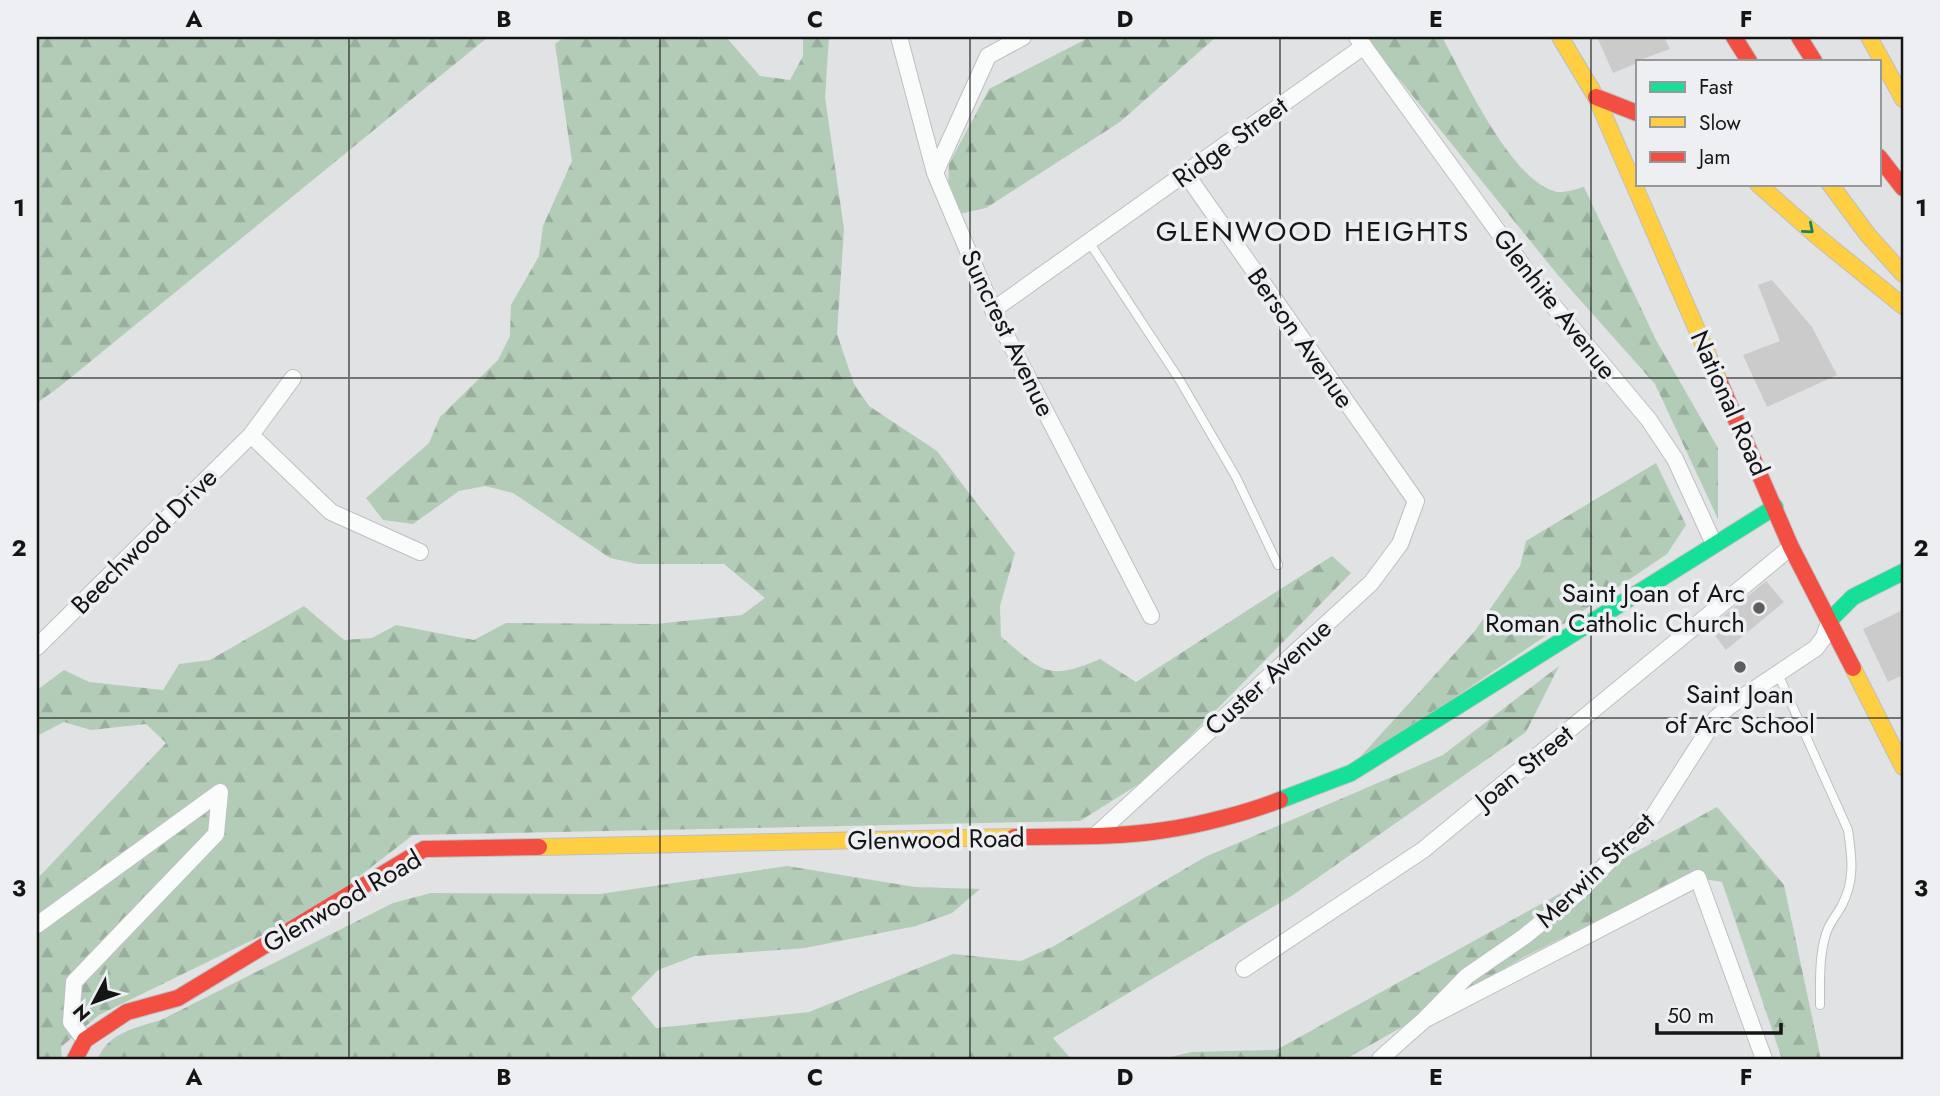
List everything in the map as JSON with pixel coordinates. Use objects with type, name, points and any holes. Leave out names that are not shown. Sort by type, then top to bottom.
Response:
[{"type":"main road","name":"National Road","points":[[1560,37],[1596,97],[1636,184]]},
{"type":"main road","points":[[1734,37],[1748,60]]},
{"type":"main road","points":[[1799,37],[1813,60]]},
{"type":"main road","points":[[1869,37],[1903,99]]},
{"type":"main road","points":[[1596,97],[1636,113]]},
{"type":"main road","points":[[1881,160],[1903,188]]},
{"type":"main road","name":"National Road","points":[[1637,186],[1791,547],[1903,766]]},
{"type":"main road","points":[[1760,186],[1903,306]]},
{"type":"main road","points":[[1831,186],[1868,235],[1903,274]]},
{"type":"main road","name":"Glenwood Road","points":[[75,1059],[85,1040],[127,1012],[178,998],[424,849],[1096,835],[1165,830],[1261,807],[1351,773],[1775,507]]},
{"type":"main road","name":"Merwin Street","points":[[1830,620],[1840,606],[1854,596],[1903,572]]},
{"type":"street","name":"Suncrest Avenue","points":[[899,37],[935,173],[993,310],[1151,616]]},
{"type":"street","points":[[935,173],[988,56],[1023,37]]},
{"type":"street","name":"Ridge Street","points":[[993,310],[1186,174],[1361,41]]},
{"type":"street","name":"Glenhite Avenue","points":[[1361,41],[1541,291],[1649,420],[1675,458],[1714,544]]},
{"type":"street","name":"Berson Avenue","points":[[1186,174],[1416,501]]},
{"type":"street","name":"Beechwood Drive","points":[[37,647],[251,435],[292,378]]},
{"type":"street","points":[[251,435],[331,512],[420,552]]},
{"type":"street","name":"Custer Avenue","points":[[1096,835],[1371,583],[1400,544],[1416,501]]},
{"type":"street","name":"Joan Street","points":[[1244,969],[1423,850],[1791,547]]},
{"type":"street","name":"Merwin Street","points":[[1380,1059],[1424,1020],[1467,976],[1525,936],[1579,892],[1654,815],[1716,718],[1816,648],[1824,637],[1830,620]]},
{"type":"street","points":[[37,925],[220,792],[216,834],[75,982],[71,1023],[85,1040]]},
{"type":"street","name":"Merwin Street","points":[[1424,1020],[1698,878],[1764,1059]]},
{"type":"lane","points":[[1089,242],[1179,379],[1236,477],[1278,565]]},
{"type":"lane","points":[[1778,674],[1848,830],[1852,855],[1852,881],[1843,905],[1826,930],[1822,947],[1820,1005]]},
{"type":"path","points":[[1645,824],[1674,891]]},
{"type":"green space","points":[[37,37],[488,37],[37,403]]},
{"type":"green space","points":[[564,37],[726,37],[760,76],[790,80],[803,56],[803,37],[829,37],[825,97],[844,229],[837,334],[854,384],[869,406],[937,451],[1015,553],[1000,606],[1001,637],[1037,665],[1056,671],[1068,670],[1100,659],[1136,682],[1332,556],[1351,573],[1150,777],[1080,821],[413,835],[318,908],[99,1015],[61,1047],[62,1059],[37,1059],[37,879],[166,743],[146,724],[91,730],[64,722],[37,736],[37,690],[64,670],[89,682],[163,690],[179,664],[210,660],[304,606],[344,640],[372,638],[396,625],[474,640],[506,623],[655,624],[742,615],[765,598],[724,564],[638,564],[610,558],[513,493],[485,486],[459,491],[413,524],[383,520],[366,498],[429,443],[440,417],[498,360],[510,336],[511,305],[539,256],[543,226],[572,161],[555,44]]},
{"type":"green space","points":[[1090,37],[1216,37],[1120,122],[986,208],[959,214],[948,189],[949,164],[989,89]]},
{"type":"green space","points":[[1365,37],[1442,37],[1490,126],[1523,169],[1540,184],[1557,192],[1584,187],[1656,340],[1718,448],[1718,519],[1655,384],[1557,274]]},
{"type":"green space","points":[[1656,463],[1686,525],[1667,554],[1350,768],[1474,632],[1520,566],[1526,541]]},
{"type":"green space","points":[[1559,666],[1526,732],[1293,895],[1053,1038],[1071,1059],[98,1059],[108,1043],[124,1032],[161,1020],[393,903],[431,893],[600,894],[787,866],[915,887],[980,889],[952,913],[916,926],[805,948],[695,956],[658,970],[631,998],[656,1028],[809,1012],[953,954],[1021,961],[1054,946],[1205,857],[1443,755]]},
{"type":"green space","points":[[1717,807],[1784,885],[1821,1059],[1782,1059],[1722,882],[1686,876],[1524,957],[1346,1059],[1163,1059],[1191,1052],[1276,1050]]},
{"type":"building","points":[[1597,37],[1664,37],[1670,49],[1636,60],[1636,63],[1613,73]]},
{"type":"building","points":[[1772,280],[1812,327],[1837,375],[1767,407],[1743,355],[1780,341],[1758,285]]},
{"type":"building","points":[[1766,581],[1784,602],[1726,650],[1709,628]]},
{"type":"building","points":[[1903,610],[1903,675],[1888,682],[1863,629]]},
{"type":"traffic: fast","points":[[1280,800],[1351,773],[1775,507]]},
{"type":"traffic: fast","points":[[1830,620],[1853,597],[1903,572]]},
{"type":"traffic: slow","points":[[1560,37],[1596,97],[1720,383]]},
{"type":"traffic: slow","points":[[1869,37],[1903,99]]},
{"type":"traffic: slow","points":[[1760,186],[1903,306]]},
{"type":"traffic: slow","points":[[1831,186],[1868,235],[1903,274]]},
{"type":"traffic: slow","points":[[1853,668],[1903,767]]},
{"type":"traffic: slow","points":[[539,847],[1014,837]]},
{"type":"traffic: jam","points":[[1734,37],[1748,60]]},
{"type":"traffic: jam","points":[[1799,37],[1813,60]]},
{"type":"traffic: jam","points":[[1596,97],[1636,113]]},
{"type":"traffic: jam","points":[[1881,160],[1903,188]]},
{"type":"traffic: jam","points":[[1720,383],[1791,547],[1853,668]]},
{"type":"traffic: jam","points":[[1014,837],[1146,833],[1223,818],[1280,800]]},
{"type":"traffic: jam","points":[[75,1059],[85,1040],[127,1012],[178,998],[424,849],[539,847]]},
{"type":"place","name":"Saint Joan of Arc Roman Catholic Church","points":[[1759,608]]},
{"type":"place","name":"Saint Joan of Arc School","points":[[1740,667]]},
{"type":"district","name":"GLENWOOD HEIGHTS","points":[[1313,231]]}]
